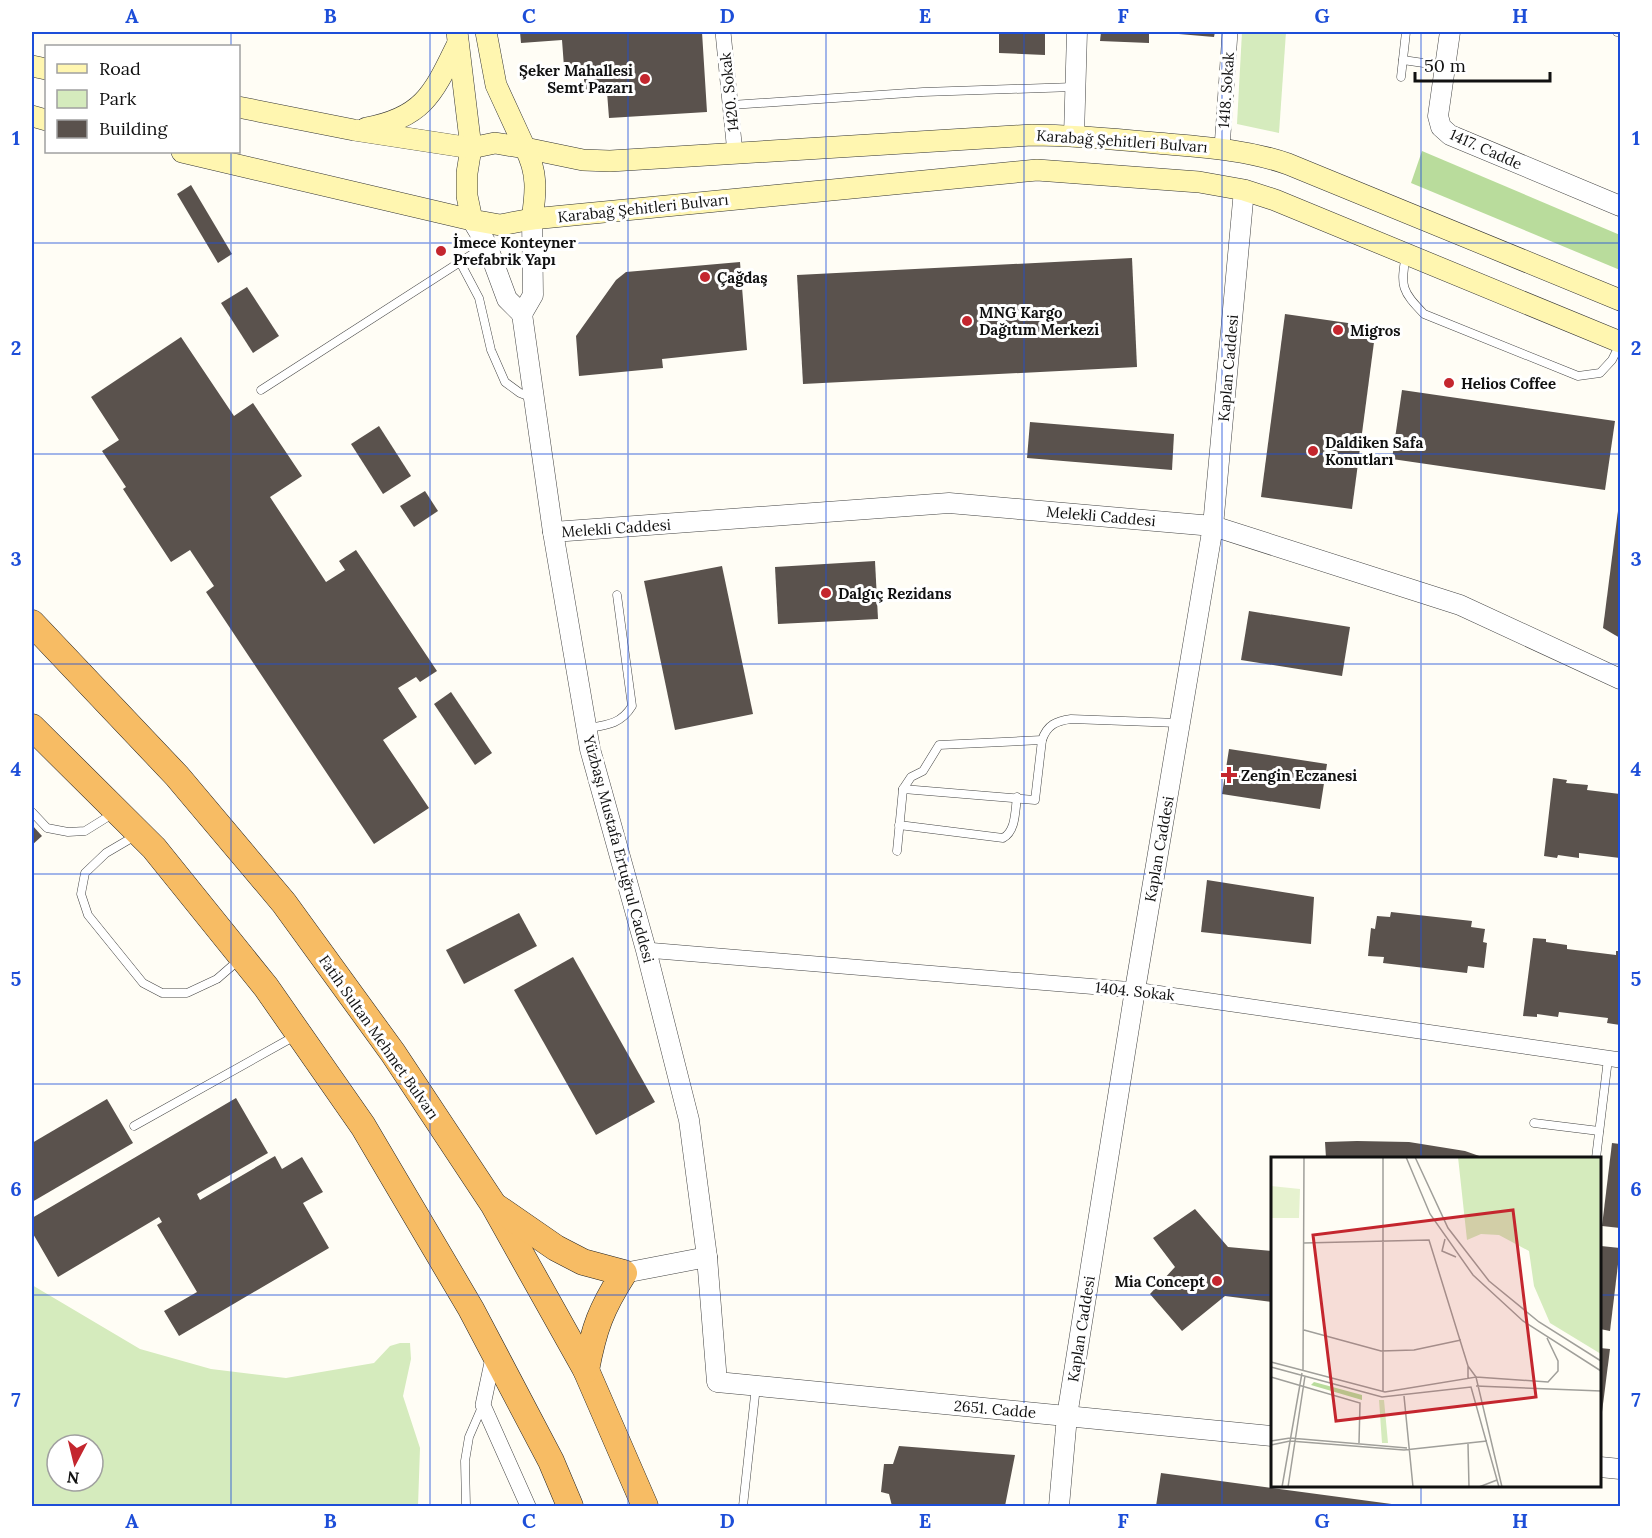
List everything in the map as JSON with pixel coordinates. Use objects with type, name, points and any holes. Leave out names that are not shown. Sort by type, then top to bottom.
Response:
[{"type":"highway","name":"Fatih Sultan Mehmet Bulvarı","points":[[32,623],[177,776],[284,903],[393,1053],[493,1204],[586,1370],[645,1506]]},
{"type":"highway","points":[[32,727],[154,848],[266,987],[363,1126],[471,1309],[550,1461],[570,1506]]},
{"type":"highway","points":[[493,1204],[556,1248],[583,1262],[624,1273],[598,1318],[586,1370]]},
{"type":"main road","points":[[486,32],[496,85],[535,173],[532,219]]},
{"type":"main road","points":[[354,130],[399,120],[416,109],[431,94],[458,37]]},
{"type":"main road","points":[[458,37],[471,148],[467,173],[467,196],[472,219]]},
{"type":"main road","name":"Karabağ Şehitleri Bulvarı","points":[[240,107],[354,130],[471,148],[495,144],[583,160],[610,161],[1032,135],[1074,136],[1222,148],[1288,164],[1620,300]]},
{"type":"main road","name":"Karabağ Şehitleri Bulvarı","points":[[186,153],[501,225],[532,219],[1037,170],[1199,182],[1244,190],[1275,200],[1620,343]]},
{"type":"street","name":"1420. Sokak","points":[[723,32],[735,153]]},
{"type":"street","points":[[1074,136],[1077,32]]},
{"type":"street","name":"1418. Sokak","points":[[1222,148],[1230,32]]},
{"type":"street","name":"1417. Cadde","points":[[1450,32],[1438,116],[1441,127],[1450,135],[1620,206]]},
{"type":"street","name":"Kaplan Caddesi","points":[[1059,1506],[1067,1416],[1135,990],[1213,526],[1244,190]]},
{"type":"street","name":"Yüzbaşı Mustafa Ertuğrul Caddesi","points":[[472,219],[487,245],[507,299],[522,314],[553,532],[590,749],[646,950],[689,1120],[706,1257],[717,1382]]},
{"type":"street","name":"Yüzbaşı Mustafa Ertuğrul Caddesi","points":[[522,314],[533,295],[532,219]]},
{"type":"street","name":"Melekli Caddesi","points":[[553,532],[949,503],[1213,526],[1460,605],[1620,679]]},
{"type":"street","name":"1404. Sokak","points":[[646,950],[1135,990],[1614,1060]]},
{"type":"street","points":[[624,1273],[706,1257]]},
{"type":"street","points":[[494,1353],[483,1406],[528,1506]]},
{"type":"street","name":"2651. Cadde","points":[[717,1382],[1271,1436]]},
{"type":"street","points":[[1601,1467],[1620,1469]]},
{"type":"lane","points":[[1401,77],[1406,32]]},
{"type":"lane","points":[[1403,60],[1445,66]]},
{"type":"lane","points":[[730,105],[923,92],[1076,87]]},
{"type":"lane","points":[[261,390],[487,245]]},
{"type":"lane","points":[[1406,254],[1401,278],[1407,296],[1424,314],[1578,376],[1600,373],[1612,360],[1620,343]]},
{"type":"lane","points":[[460,262],[479,298],[491,350],[505,382],[520,393],[534,399]]},
{"type":"lane","points":[[586,728],[606,725],[625,718],[632,706],[616,595]]},
{"type":"lane","points":[[903,789],[1035,800],[1042,740],[1045,731],[1056,721],[1071,719],[1180,723]]},
{"type":"lane","points":[[897,852],[903,789],[911,777],[923,771],[939,745],[1042,740]]},
{"type":"lane","points":[[899,825],[1004,838],[1009,835],[1014,821],[1017,797]]},
{"type":"lane","points":[[32,812],[47,828],[68,832],[85,831],[117,812]]},
{"type":"lane","points":[[139,834],[106,853],[85,873],[81,894],[88,915],[143,982],[162,993],[188,993],[217,979],[242,957]]},
{"type":"lane","points":[[134,1126],[299,1034]]},
{"type":"lane","points":[[1596,1157],[1599,1131],[1614,1060]]},
{"type":"lane","points":[[1534,1123],[1599,1131]]},
{"type":"lane","points":[[743,1506],[756,1386]]},
{"type":"lane","points":[[466,1506],[465,1461],[469,1437],[483,1406]]},
{"type":"green space","points":[[1242,32],[1286,32],[1279,133],[1237,124]]},
{"type":"green space","points":[[1422,151],[1620,235],[1620,270],[1411,183]]},
{"type":"green space","points":[[32,1285],[140,1349],[211,1369],[286,1378],[374,1363],[390,1346],[410,1343],[411,1359],[403,1396],[420,1448],[418,1506],[32,1506]]},
{"type":"building","name":"Şeker Mahallesi Semt Pazarı","points":[[520,32],[702,32],[707,112],[609,118],[607,92],[585,93],[583,66],[564,67],[562,40],[521,43]]},
{"type":"building","points":[[999,32],[1045,32],[1045,55],[999,53]]},
{"type":"building","points":[[1101,32],[1149,32],[1149,43],[1100,41]]},
{"type":"building","points":[[1167,32],[1215,32],[1214,37]]},
{"type":"building","points":[[191,185],[232,254],[218,263],[177,194]]},
{"type":"building","name":"MNG Kargo Dağıtım Merkezi","points":[[1132,258],[1137,367],[803,384],[797,275]]},
{"type":"building","points":[[740,262],[747,350],[662,359],[663,368],[579,376],[576,336],[616,280],[626,272]]},
{"type":"building","points":[[247,287],[279,336],[253,353],[221,303]]},
{"type":"building","points":[[1285,314],[1376,327],[1352,509],[1261,497]]},
{"type":"building","points":[[181,337],[234,416],[253,403],[302,476],[270,497],[326,582],[345,570],[339,561],[356,550],[437,671],[420,682],[416,677],[398,688],[417,717],[383,740],[429,808],[374,844],[206,592],[214,586],[190,550],[171,562],[123,489],[126,487],[102,451],[119,440],[91,397]]},
{"type":"building","points":[[1402,390],[1615,421],[1605,490],[1392,459]]},
{"type":"building","points":[[1030,422],[1174,434],[1172,470],[1027,458]]},
{"type":"building","points":[[379,426],[411,476],[383,494],[351,444]]},
{"type":"building","points":[[425,491],[438,511],[414,527],[400,506]]},
{"type":"building","points":[[1620,503],[1620,638],[1603,628]]},
{"type":"building","name":"Dalgıç Rezidans","points":[[875,561],[878,619],[778,624],[775,567]]},
{"type":"building","points":[[722,566],[753,714],[675,730],[644,581]]},
{"type":"building","points":[[1249,611],[1350,627],[1342,676],[1241,660]]},
{"type":"building","points":[[451,692],[492,753],[475,765],[434,704]]},
{"type":"building","points":[[1229,749],[1327,764],[1320,809],[1222,794]]},
{"type":"building","points":[[1553,778],[1567,780],[1566,783],[1588,785],[1587,790],[1620,794],[1620,858],[1579,853],[1579,858],[1544,856]]},
{"type":"building","points":[[32,825],[42,836],[32,845]]},
{"type":"building","points":[[1207,880],[1314,897],[1311,944],[1201,932]]},
{"type":"building","points":[[1391,912],[1472,921],[1471,927],[1485,929],[1483,942],[1487,943],[1484,968],[1468,966],[1467,973],[1383,963],[1384,957],[1368,956],[1371,928],[1375,929],[1377,916],[1390,917]]},
{"type":"building","points":[[519,913],[537,946],[464,984],[446,950]]},
{"type":"building","points":[[1533,938],[1567,945],[1567,949],[1616,955],[1616,951],[1620,951],[1620,1025],[1607,1023],[1608,1018],[1559,1012],[1558,1017],[1537,1014],[1537,1017],[1523,1016]]},
{"type":"building","points":[[573,957],[655,1102],[596,1135],[514,990]]},
{"type":"building","points":[[236,1098],[268,1153],[197,1194],[200,1200],[275,1156],[282,1169],[302,1157],[323,1192],[303,1203],[329,1248],[179,1336],[164,1311],[197,1292],[157,1225],[162,1222],[159,1217],[58,1277],[32,1232],[32,1218]]},
{"type":"building","points":[[107,1099],[133,1143],[32,1202],[32,1143]]},
{"type":"building","points":[[1325,1142],[1409,1142],[1465,1151],[1482,1157],[1326,1157]]},
{"type":"building","points":[[1612,1143],[1620,1144],[1620,1228],[1602,1226]]},
{"type":"building","name":"Mia Concept","points":[[1195,1209],[1228,1247],[1271,1251],[1271,1302],[1225,1296],[1182,1331],[1150,1294],[1175,1267],[1153,1238]]},
{"type":"building","points":[[1601,1246],[1620,1248],[1610,1331],[1601,1329]]},
{"type":"building","points":[[1601,1348],[1610,1349],[1601,1420]]},
{"type":"building","points":[[899,1446],[1015,1455],[1005,1506],[892,1506],[889,1494],[881,1492],[884,1464],[893,1464]]},
{"type":"building","points":[[1161,1473],[1399,1505],[1399,1506],[1156,1506]]},
{"type":"place","name":"Şeker Mahallesi Semt Pazarı","points":[[645,79]]},
{"type":"place","name":"İmece Konteyner Prefabrik Yapı","points":[[441,251]]},
{"type":"place","name":"Çağdaş","points":[[705,277]]},
{"type":"place","name":"MNG Kargo Dağıtım Merkezi","points":[[967,321]]},
{"type":"place","name":"Migros","points":[[1338,330]]},
{"type":"place","name":"Helios Coffee","points":[[1449,383]]},
{"type":"place","name":"Daldiken Safa Konutları","points":[[1313,451]]},
{"type":"place","name":"Dalgıç Rezidans","points":[[826,593]]},
{"type":"place","name":"Zengin Eczanesi","points":[[1229,775]]},
{"type":"place","name":"Mia Concept","points":[[1217,1281]]}]
